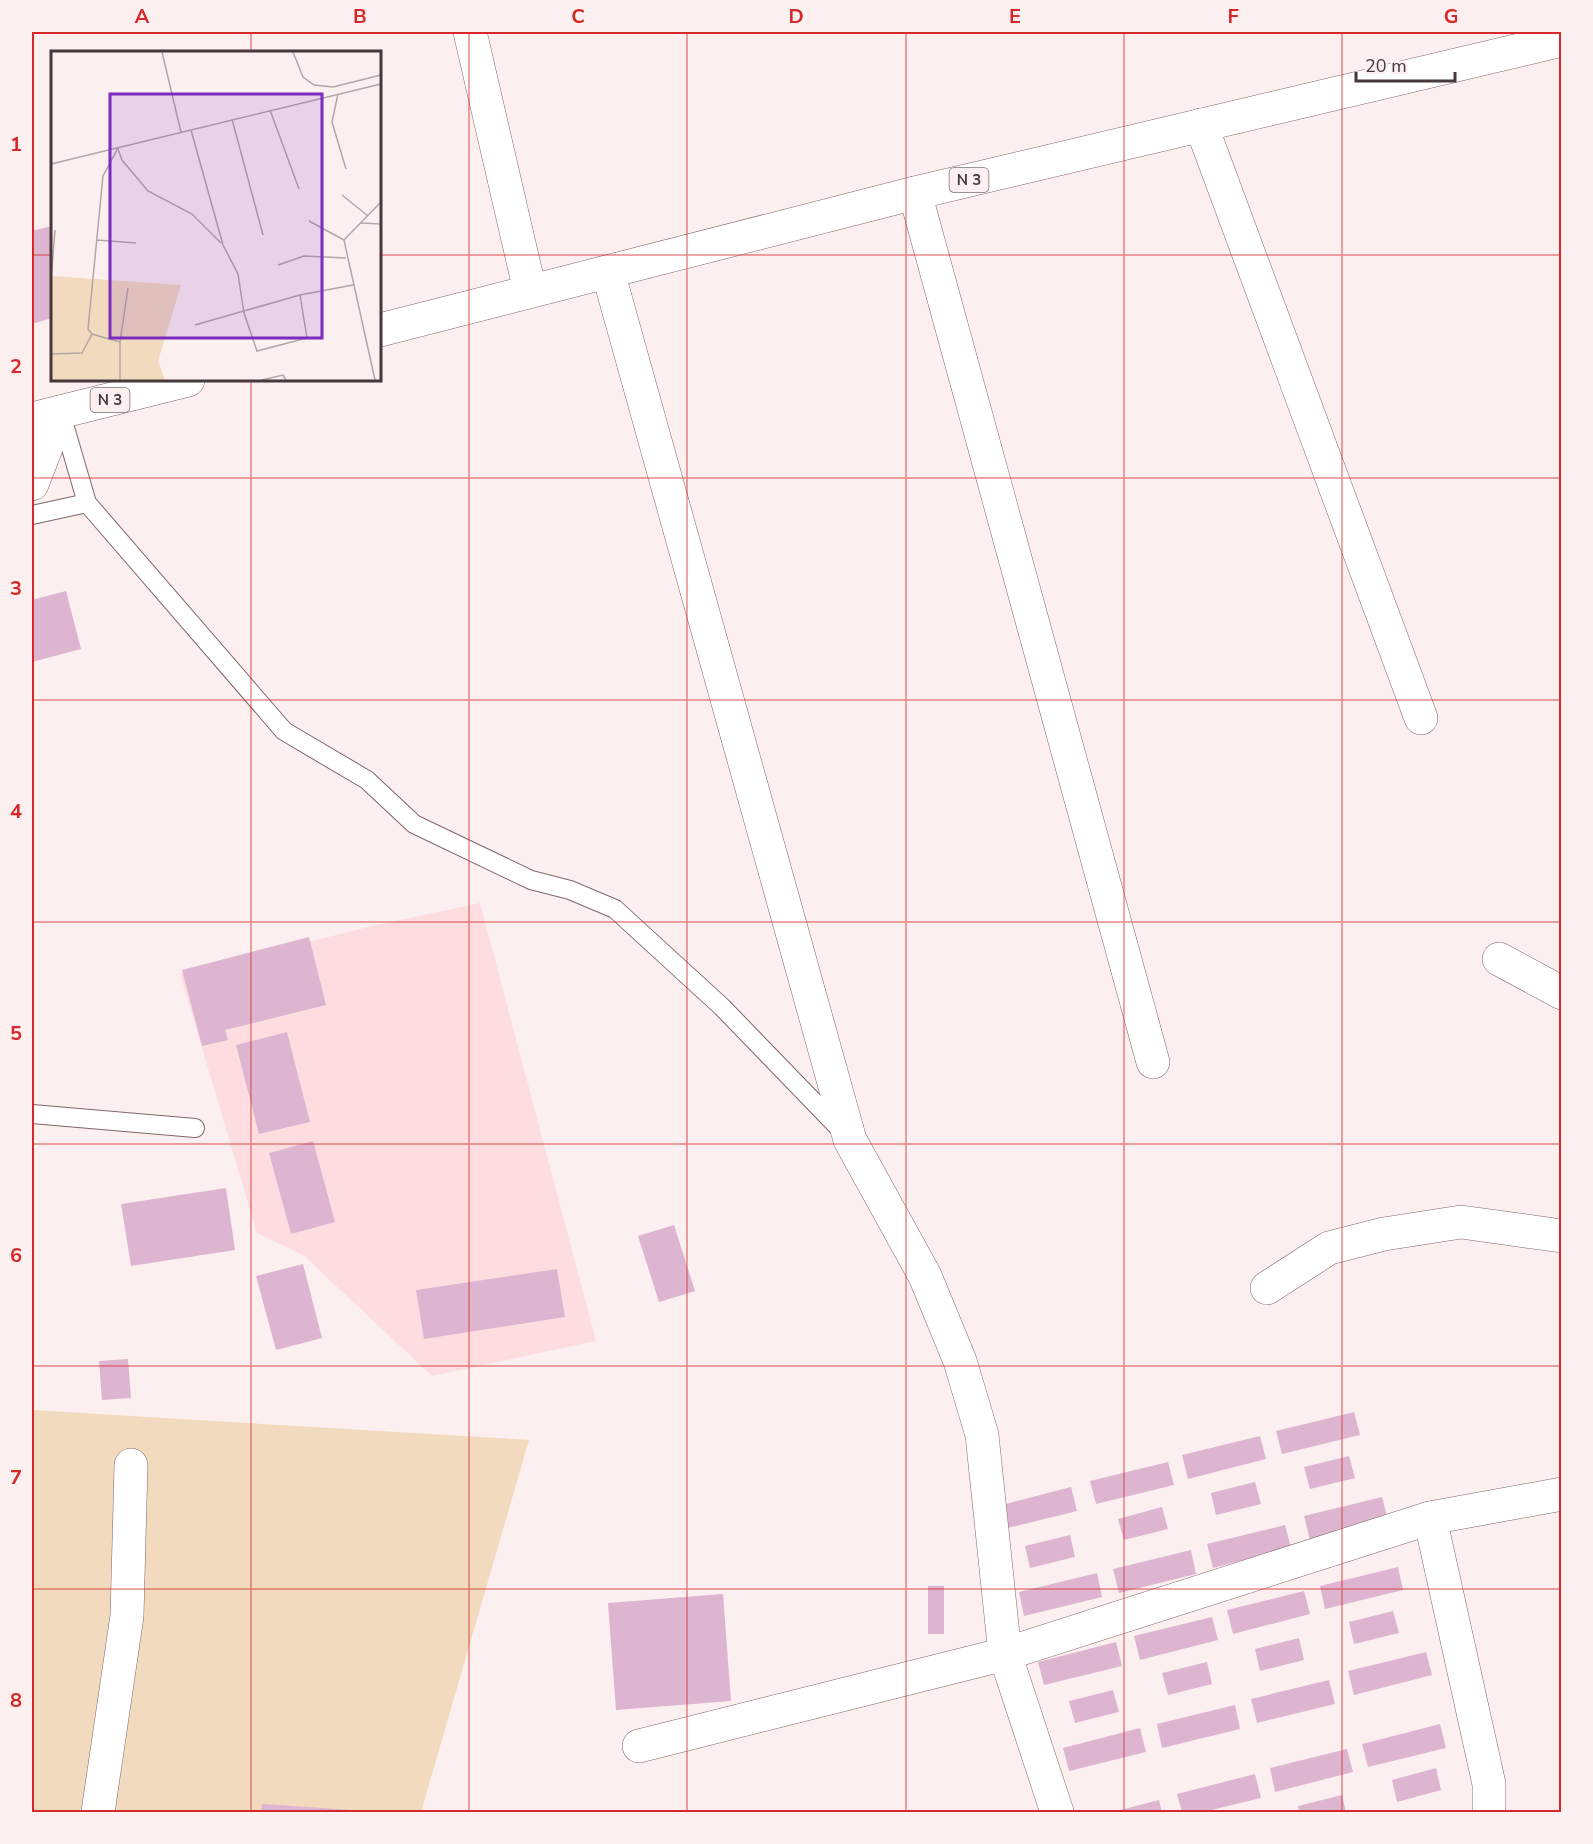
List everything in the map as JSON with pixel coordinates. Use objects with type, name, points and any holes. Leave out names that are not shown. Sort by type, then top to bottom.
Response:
[{"type":"main road","points":[[470,32],[530,291]]},
{"type":"main road","name":"N 3","points":[[381,330],[915,193],[1562,40]]},
{"type":"main road","points":[[1201,125],[1422,718]]},
{"type":"main road","points":[[915,193],[1153,1062]]},
{"type":"main road","points":[[608,272],[850,1140],[925,1276],[960,1361],[982,1435],[1005,1654],[1057,1812]]},
{"type":"main road","name":"N 3","points":[[46,416],[184,381]]},
{"type":"main road","points":[[32,484],[46,416]]},
{"type":"main road","points":[[1499,960],[1562,993]]},
{"type":"main road","points":[[1267,1288],[1329,1248],[1384,1234],[1461,1222],[1562,1236]]},
{"type":"main road","points":[[98,1812],[127,1616],[131,1465]]},
{"type":"main road","points":[[639,1746],[1005,1654],[1430,1518],[1562,1494]]},
{"type":"main road","points":[[1430,1518],[1489,1784],[1489,1812]]},
{"type":"lane","points":[[46,416],[87,503],[284,731],[367,780],[414,824],[531,880],[570,890],[615,909],[722,1007],[850,1140]]},
{"type":"lane","points":[[32,515],[87,503]]},
{"type":"lane","points":[[32,1114],[195,1128]]},
{"type":"shaded area","points":[[480,903],[596,1341],[432,1376],[303,1255],[257,1233],[180,974],[368,927]]},
{"type":"shaded area","points":[[32,1410],[529,1440],[421,1812],[32,1812]]},
{"type":"building","points":[[51,226],[51,318],[32,324],[32,231]]},
{"type":"building","points":[[66,591],[81,649],[32,662],[32,600]]},
{"type":"building","points":[[309,937],[326,1005],[225,1030],[228,1040],[202,1046],[182,970]]},
{"type":"building","points":[[287,1032],[310,1122],[259,1134],[236,1045]]},
{"type":"building","points":[[313,1141],[335,1222],[291,1234],[269,1153]]},
{"type":"building","points":[[226,1188],[235,1250],[131,1266],[121,1204]]},
{"type":"building","points":[[674,1225],[695,1291],[659,1302],[638,1236]]},
{"type":"building","points":[[303,1264],[322,1338],[276,1350],[256,1276]]},
{"type":"building","points":[[557,1269],[565,1317],[424,1339],[416,1290]]},
{"type":"building","points":[[128,1359],[131,1398],[102,1400],[99,1361]]},
{"type":"building","points":[[1354,1412],[1360,1435],[1282,1454],[1276,1431]]},
{"type":"building","points":[[1260,1436],[1266,1459],[1188,1479],[1182,1455]]},
{"type":"building","points":[[1349,1456],[1355,1478],[1310,1489],[1304,1467]]},
{"type":"building","points":[[1168,1462],[1174,1485],[1096,1504],[1090,1481]]},
{"type":"building","points":[[1255,1482],[1261,1504],[1216,1515],[1211,1493]]},
{"type":"building","points":[[1071,1487],[1077,1511],[1000,1530],[994,1507]]},
{"type":"building","points":[[1382,1497],[1388,1520],[1310,1540],[1304,1516]]},
{"type":"building","points":[[1162,1507],[1168,1529],[1124,1540],[1118,1519]]},
{"type":"building","points":[[1285,1525],[1291,1548],[1213,1568],[1207,1544]]},
{"type":"building","points":[[1070,1535],[1075,1557],[1030,1568],[1025,1546]]},
{"type":"building","points":[[1191,1550],[1196,1574],[1119,1593],[1113,1569]]},
{"type":"building","points":[[1398,1567],[1403,1590],[1325,1609],[1320,1586]]},
{"type":"building","points":[[1097,1573],[1102,1597],[1024,1616],[1019,1592]]},
{"type":"building","points":[[928,1586],[944,1586],[944,1634],[928,1634]]},
{"type":"building","points":[[1304,1591],[1310,1614],[1233,1634],[1227,1610]]},
{"type":"building","points":[[723,1594],[731,1701],[616,1710],[608,1603]]},
{"type":"building","points":[[1393,1611],[1399,1633],[1354,1644],[1349,1622]]},
{"type":"building","points":[[1212,1617],[1218,1640],[1140,1660],[1134,1636]]},
{"type":"building","points":[[1299,1638],[1304,1660],[1260,1671],[1255,1649]]},
{"type":"building","points":[[1116,1642],[1122,1666],[1044,1685],[1038,1662]]},
{"type":"building","points":[[1426,1652],[1432,1675],[1354,1695],[1348,1671]]},
{"type":"building","points":[[1207,1662],[1212,1684],[1168,1695],[1162,1673]]},
{"type":"building","points":[[1329,1680],[1335,1704],[1257,1723],[1251,1699]]},
{"type":"building","points":[[1113,1690],[1119,1712],[1075,1723],[1069,1701]]},
{"type":"building","points":[[1235,1705],[1240,1729],[1162,1748],[1157,1724]]},
{"type":"building","points":[[1440,1724],[1446,1748],[1368,1767],[1362,1744]]},
{"type":"building","points":[[1140,1728],[1146,1752],[1069,1771],[1063,1748]]},
{"type":"building","points":[[1347,1749],[1353,1772],[1275,1792],[1270,1768]]},
{"type":"building","points":[[1436,1768],[1441,1790],[1397,1802],[1392,1780]]},
{"type":"building","points":[[1255,1774],[1261,1798],[1203,1812],[1182,1812],[1177,1794]]},
{"type":"building","points":[[1342,1795],[1346,1812],[1299,1812],[1298,1806]]},
{"type":"building","points":[[1159,1800],[1162,1812],[1113,1812]]},
{"type":"building","points":[[262,1804],[367,1811],[367,1812],[261,1812]]}]
